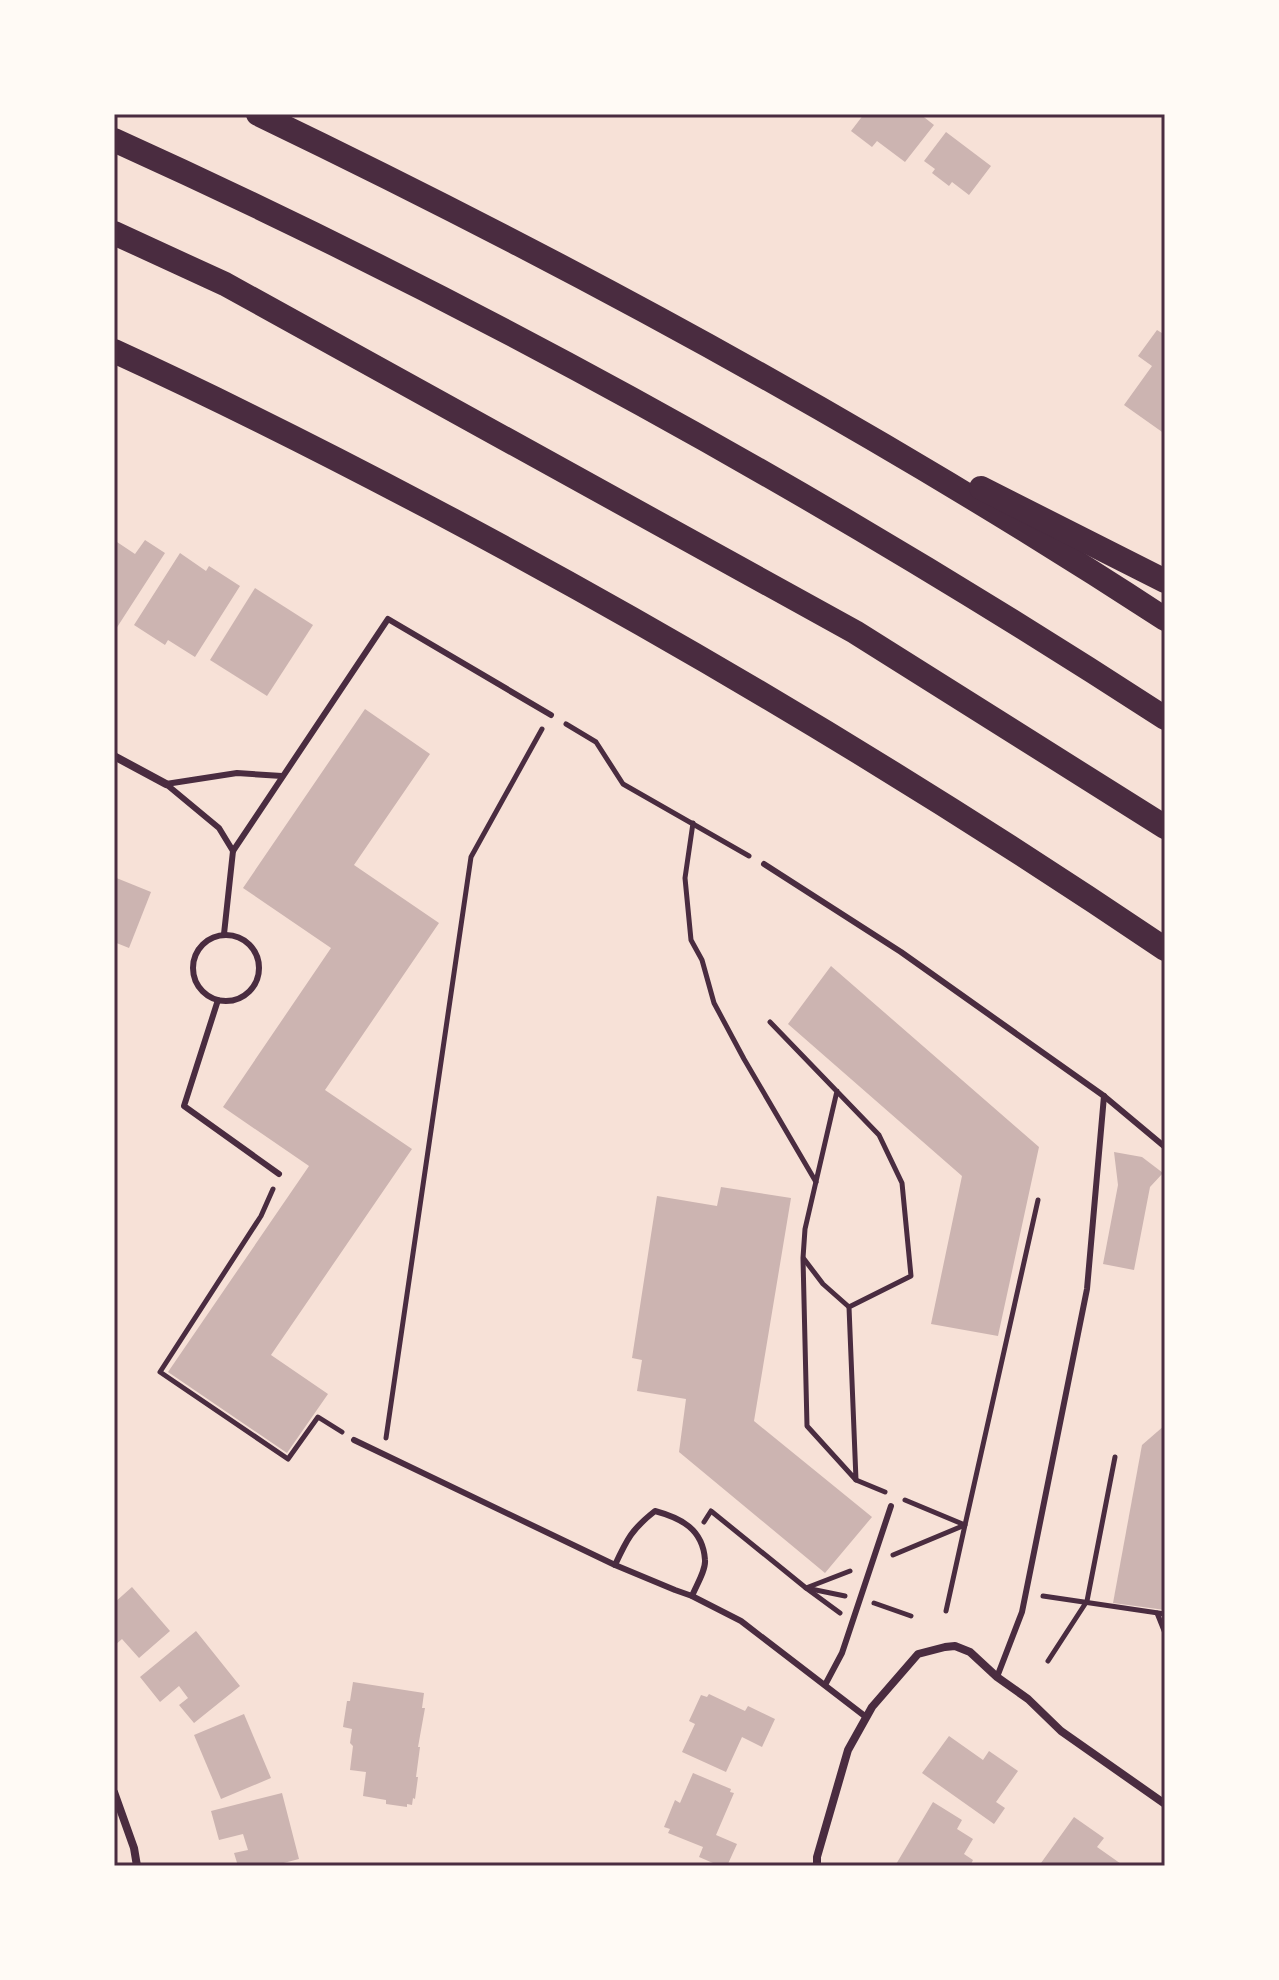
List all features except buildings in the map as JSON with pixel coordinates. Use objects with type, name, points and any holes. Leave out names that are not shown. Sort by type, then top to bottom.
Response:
[{"type":"highway","points":[[258,114],[375,170],[631,303],[814,405],[1165,619]]},
{"type":"highway","points":[[114,140],[355,255],[639,403],[915,561],[1165,718]]},
{"type":"highway","points":[[114,233],[225,284],[855,632],[1165,827]]},
{"type":"highway","points":[[114,351],[345,464],[577,587],[834,735],[1165,949]]},
{"type":"highway","points":[[814,405],[1165,581]]},
{"type":"street","points":[[114,756],[166,784]]},
{"type":"street","points":[[817,1866],[848,1750],[872,1707],[918,1654],[935,1648],[955,1646],[970,1652],[997,1677],[1028,1699],[1061,1731],[1165,1804]]},
{"type":"street","points":[[114,1792],[134,1848],[137,1866]]},
{"type":"lane","points":[[224,934],[233,851],[388,619],[551,715]]},
{"type":"lane","points":[[166,784],[237,773],[282,776]]},
{"type":"lane","points":[[166,784],[219,828],[233,851]]},
{"type":"lane","points":[[764,864],[901,952],[1104,1096],[1165,1147]]},
{"type":"lane","points":[[224,934],[245,940],[258,959],[259,970],[250,991],[230,1001],[218,1000],[209,996],[195,980],[194,959],[205,942],[224,934]]},
{"type":"lane","points":[[218,1000],[184,1106],[279,1174]]},
{"type":"lane","points":[[997,1677],[1022,1612],[1087,1289],[1104,1096]]},
{"type":"lane","points":[[354,1440],[615,1565],[692,1596],[741,1621],[866,1717]]},
{"type":"lane","points":[[825,1685],[842,1653],[891,1506]]},
{"type":"lane","points":[[615,1565],[626,1540],[641,1522],[655,1511],[676,1517],[697,1533],[706,1562],[692,1596]]},
{"type":"path","points":[[384,1454],[471,857],[551,715],[596,742],[623,784],[764,864]]},
{"type":"path","points":[[693,823],[685,878],[691,940],[702,960],[714,1003],[816,1183]]},
{"type":"path","points":[[770,1022],[879,1135],[902,1183],[911,1276],[849,1307]]},
{"type":"path","points":[[837,1091],[805,1229],[807,1426],[856,1480],[965,1525]]},
{"type":"path","points":[[279,1174],[261,1216],[160,1372],[288,1459],[318,1417],[354,1440]]},
{"type":"path","points":[[946,1611],[1038,1200]]},
{"type":"path","points":[[803,1258],[823,1284],[849,1307],[856,1480]]},
{"type":"path","points":[[1048,1661],[1087,1601],[1115,1457]]},
{"type":"path","points":[[697,1533],[711,1511],[852,1622]]},
{"type":"path","points":[[806,1588],[965,1525]]},
{"type":"path","points":[[806,1588],[860,1599],[911,1616]]},
{"type":"path","points":[[1026,1594],[1165,1614]]},
{"type":"path","points":[[1157,1612],[1165,1633]]}]
